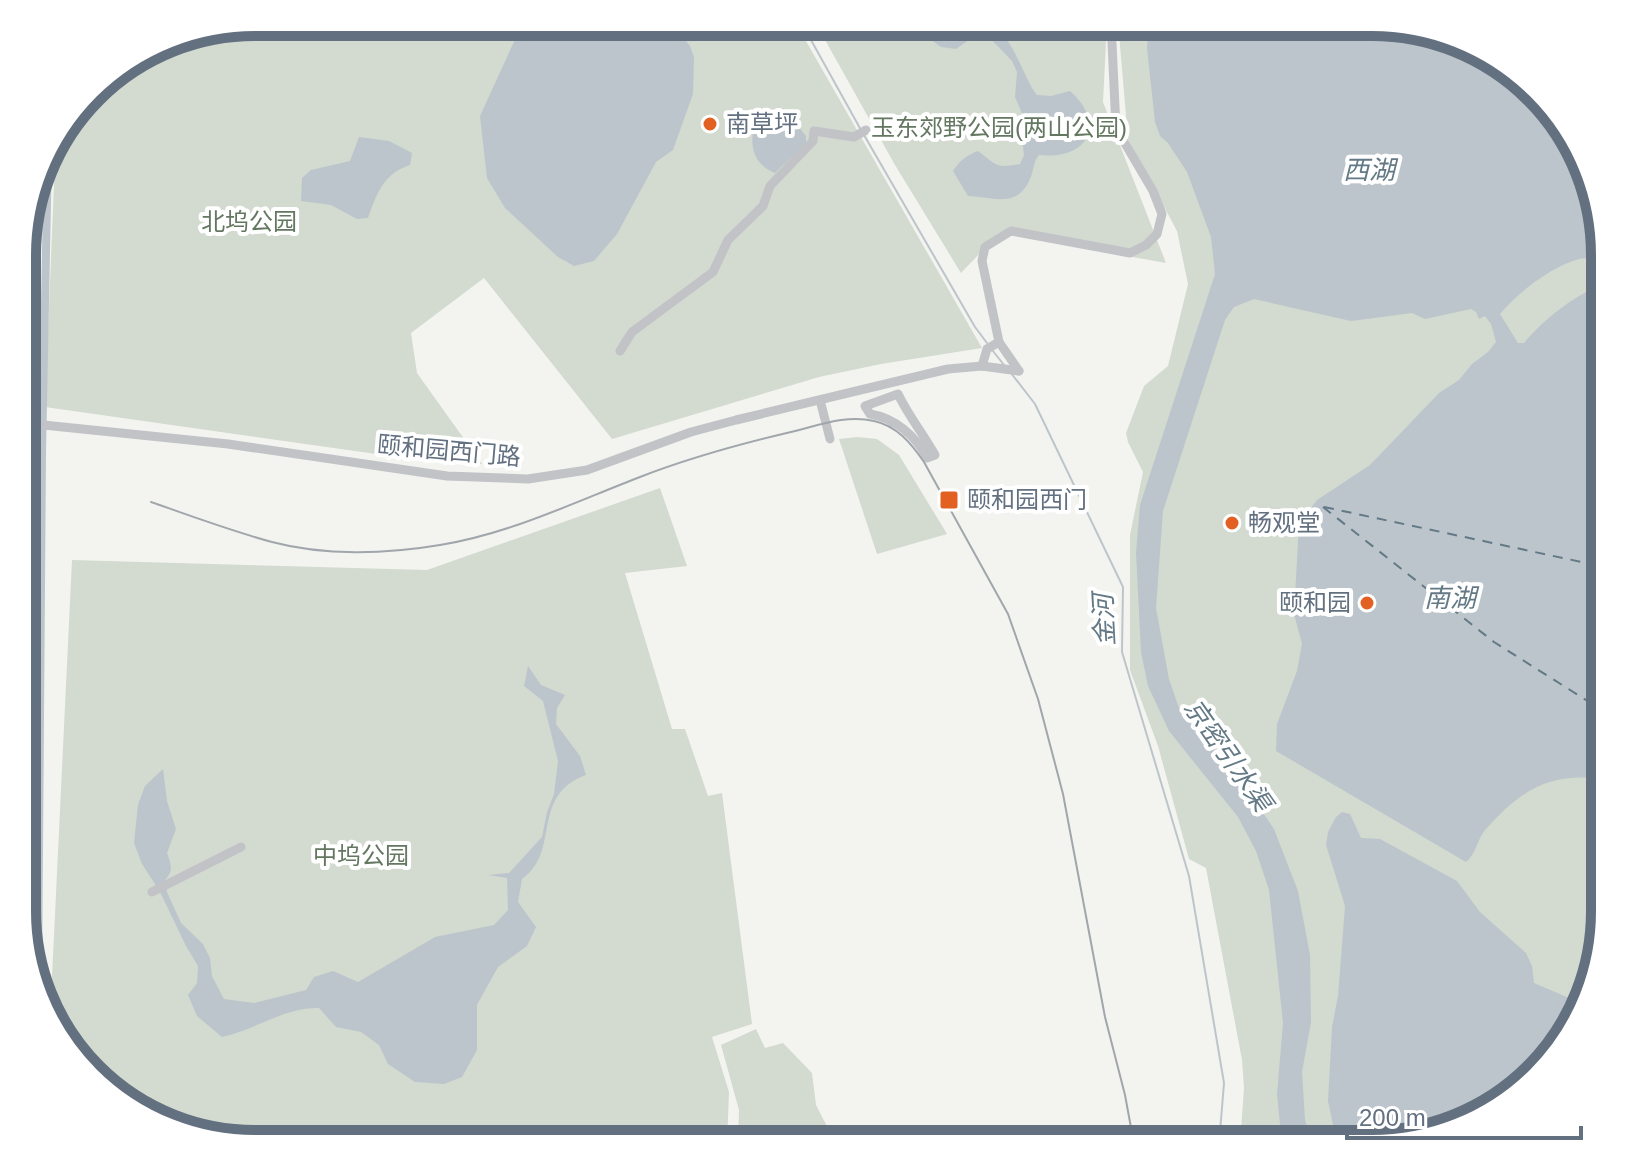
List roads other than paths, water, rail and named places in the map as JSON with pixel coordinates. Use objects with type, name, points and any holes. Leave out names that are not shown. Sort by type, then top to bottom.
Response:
[{"type":"street","points":[[982,366],[993,345],[982,261],[985,247],[1011,231],[1130,253],[1146,245],[1157,234],[1162,214],[1153,191],[1116,128],[1112,36]]},
{"type":"street","points":[[620,351],[632,332],[713,272],[728,240],[763,206],[770,186],[813,141],[814,131],[854,137],[863,132]]},
{"type":"street","name":"颐和园西门路","points":[[36,425],[228,444],[447,476],[511,480],[587,470],[691,432],[948,369],[982,366],[1019,371],[993,345]]},
{"type":"street","points":[[898,394],[910,420],[920,428],[935,455],[927,458],[920,445],[904,430],[883,417],[870,414],[865,406],[898,394]]},
{"type":"street","points":[[820,400],[830,439]]},
{"type":"street","points":[[152,892],[241,847]]},
{"type":"water","points":[[517,36],[682,36],[694,57],[693,94],[673,150],[656,162],[617,234],[594,261],[574,266],[558,257],[505,208],[487,178],[480,116]]},
{"type":"water","points":[[926,36],[975,36],[956,49],[941,47]]},
{"type":"water","points":[[988,36],[1004,36],[1009,42],[1037,95],[1051,96],[1070,91],[1088,116],[1090,128],[1087,138],[1069,152],[1039,155],[1025,188],[1012,198],[968,196],[953,171],[970,154],[978,151],[996,164],[1005,166],[1020,164],[1024,155],[1021,131],[1024,118],[1015,97],[1017,72],[1012,61]]},
{"type":"water","points":[[1148,36],[1387,36],[1443,48],[1482,65],[1516,90],[1537,111],[1562,145],[1574,171],[1584,198],[1589,226],[1591,259],[1582,258],[1546,274],[1500,314],[1518,343],[1524,343],[1561,308],[1591,290],[1591,778],[1552,781],[1524,794],[1485,830],[1466,862],[1276,751],[1277,724],[1297,671],[1302,644],[1294,614],[1299,524],[1317,500],[1370,465],[1439,393],[1459,380],[1472,364],[1488,352],[1496,342],[1491,324],[1485,316],[1479,319],[1471,309],[1425,319],[1412,313],[1351,321],[1254,299],[1234,307],[1225,320],[1163,511],[1156,608],[1169,679],[1181,714],[1229,763],[1274,829],[1298,891],[1310,955],[1311,1022],[1302,1072],[1308,1130],[1281,1130],[1277,1094],[1283,1023],[1269,890],[1256,851],[1238,817],[1169,731],[1148,686],[1141,652],[1136,553],[1140,505],[1215,274],[1211,237],[1187,172],[1160,136],[1155,122]]},
{"type":"water","points":[[783,108],[806,136],[806,143],[775,173],[757,159],[753,130],[755,122]]},
{"type":"water","points":[[359,137],[389,141],[412,153],[410,165],[393,174],[382,186],[368,218],[357,219],[331,205],[301,201],[302,178],[311,170],[350,161]]},
{"type":"water","points":[[528,666],[541,685],[565,695],[557,708],[556,724],[580,756],[586,775],[569,784],[558,796],[551,810],[541,854],[522,879],[518,902],[536,927],[527,946],[498,967],[477,1005],[477,1050],[462,1077],[444,1084],[415,1082],[388,1064],[379,1045],[361,1032],[336,1027],[319,1008],[294,1011],[222,1037],[197,1016],[188,995],[197,983],[198,966],[142,864],[134,843],[138,805],[145,786],[163,769],[167,801],[176,829],[167,853],[171,867],[165,880],[167,892],[181,923],[203,944],[210,958],[212,976],[224,999],[254,1003],[306,990],[314,977],[333,971],[358,982],[435,937],[494,925],[508,910],[507,878],[488,875],[509,873],[542,837],[554,794],[558,761],[543,701],[524,686]]},
{"type":"water","points":[[1342,812],[1350,814],[1361,838],[1380,839],[1457,881],[1480,912],[1526,953],[1532,966],[1534,983],[1572,999],[1554,1033],[1516,1076],[1469,1107],[1429,1123],[1401,1128],[1334,1130],[1328,1101],[1332,1027],[1338,996],[1345,906],[1326,845],[1328,832]]},
{"type":"waterway","name":"金河","points":[[809,36],[861,130]]},
{"type":"waterway","name":"金河","points":[[864,135],[987,343]]},
{"type":"waterway","points":[[38,942],[47,186]]},
{"type":"waterway","name":"金河","points":[[993,351],[1004,365]]},
{"type":"waterway","name":"金河","points":[[1011,373],[1035,404],[1123,587],[1122,652],[1189,876],[1224,1083],[1220,1130]]},
{"type":"tram line","points":[[151,502],[292,547],[356,552],[399,550],[440,545],[491,533],[677,464],[821,424],[863,419],[882,423],[896,431],[924,462],[1008,614],[1038,699],[1063,794],[1105,1017],[1131,1130]]},
{"type":"place","name":"南草坪","points":[[710,124]]},
{"type":"place","name":"颐和园西门","points":[[949,500]]},
{"type":"place","name":"畅观堂","points":[[1232,523]]},
{"type":"place","name":"颐和园","points":[[1367,603]]},
{"type":"park label","name":"玉东郊野公园(两山公园)","points":[[999,128]]},
{"type":"park label","name":"北坞公园","points":[[249,222]]},
{"type":"park label","name":"中坞公园","points":[[361,856]]},
{"type":"water label","name":"西湖","points":[[1369,170]]},
{"type":"water label","name":"南湖","points":[[1450,598]]},
{"type":"water label","name":"京密引水渠","points":[[1228,755]]}]
